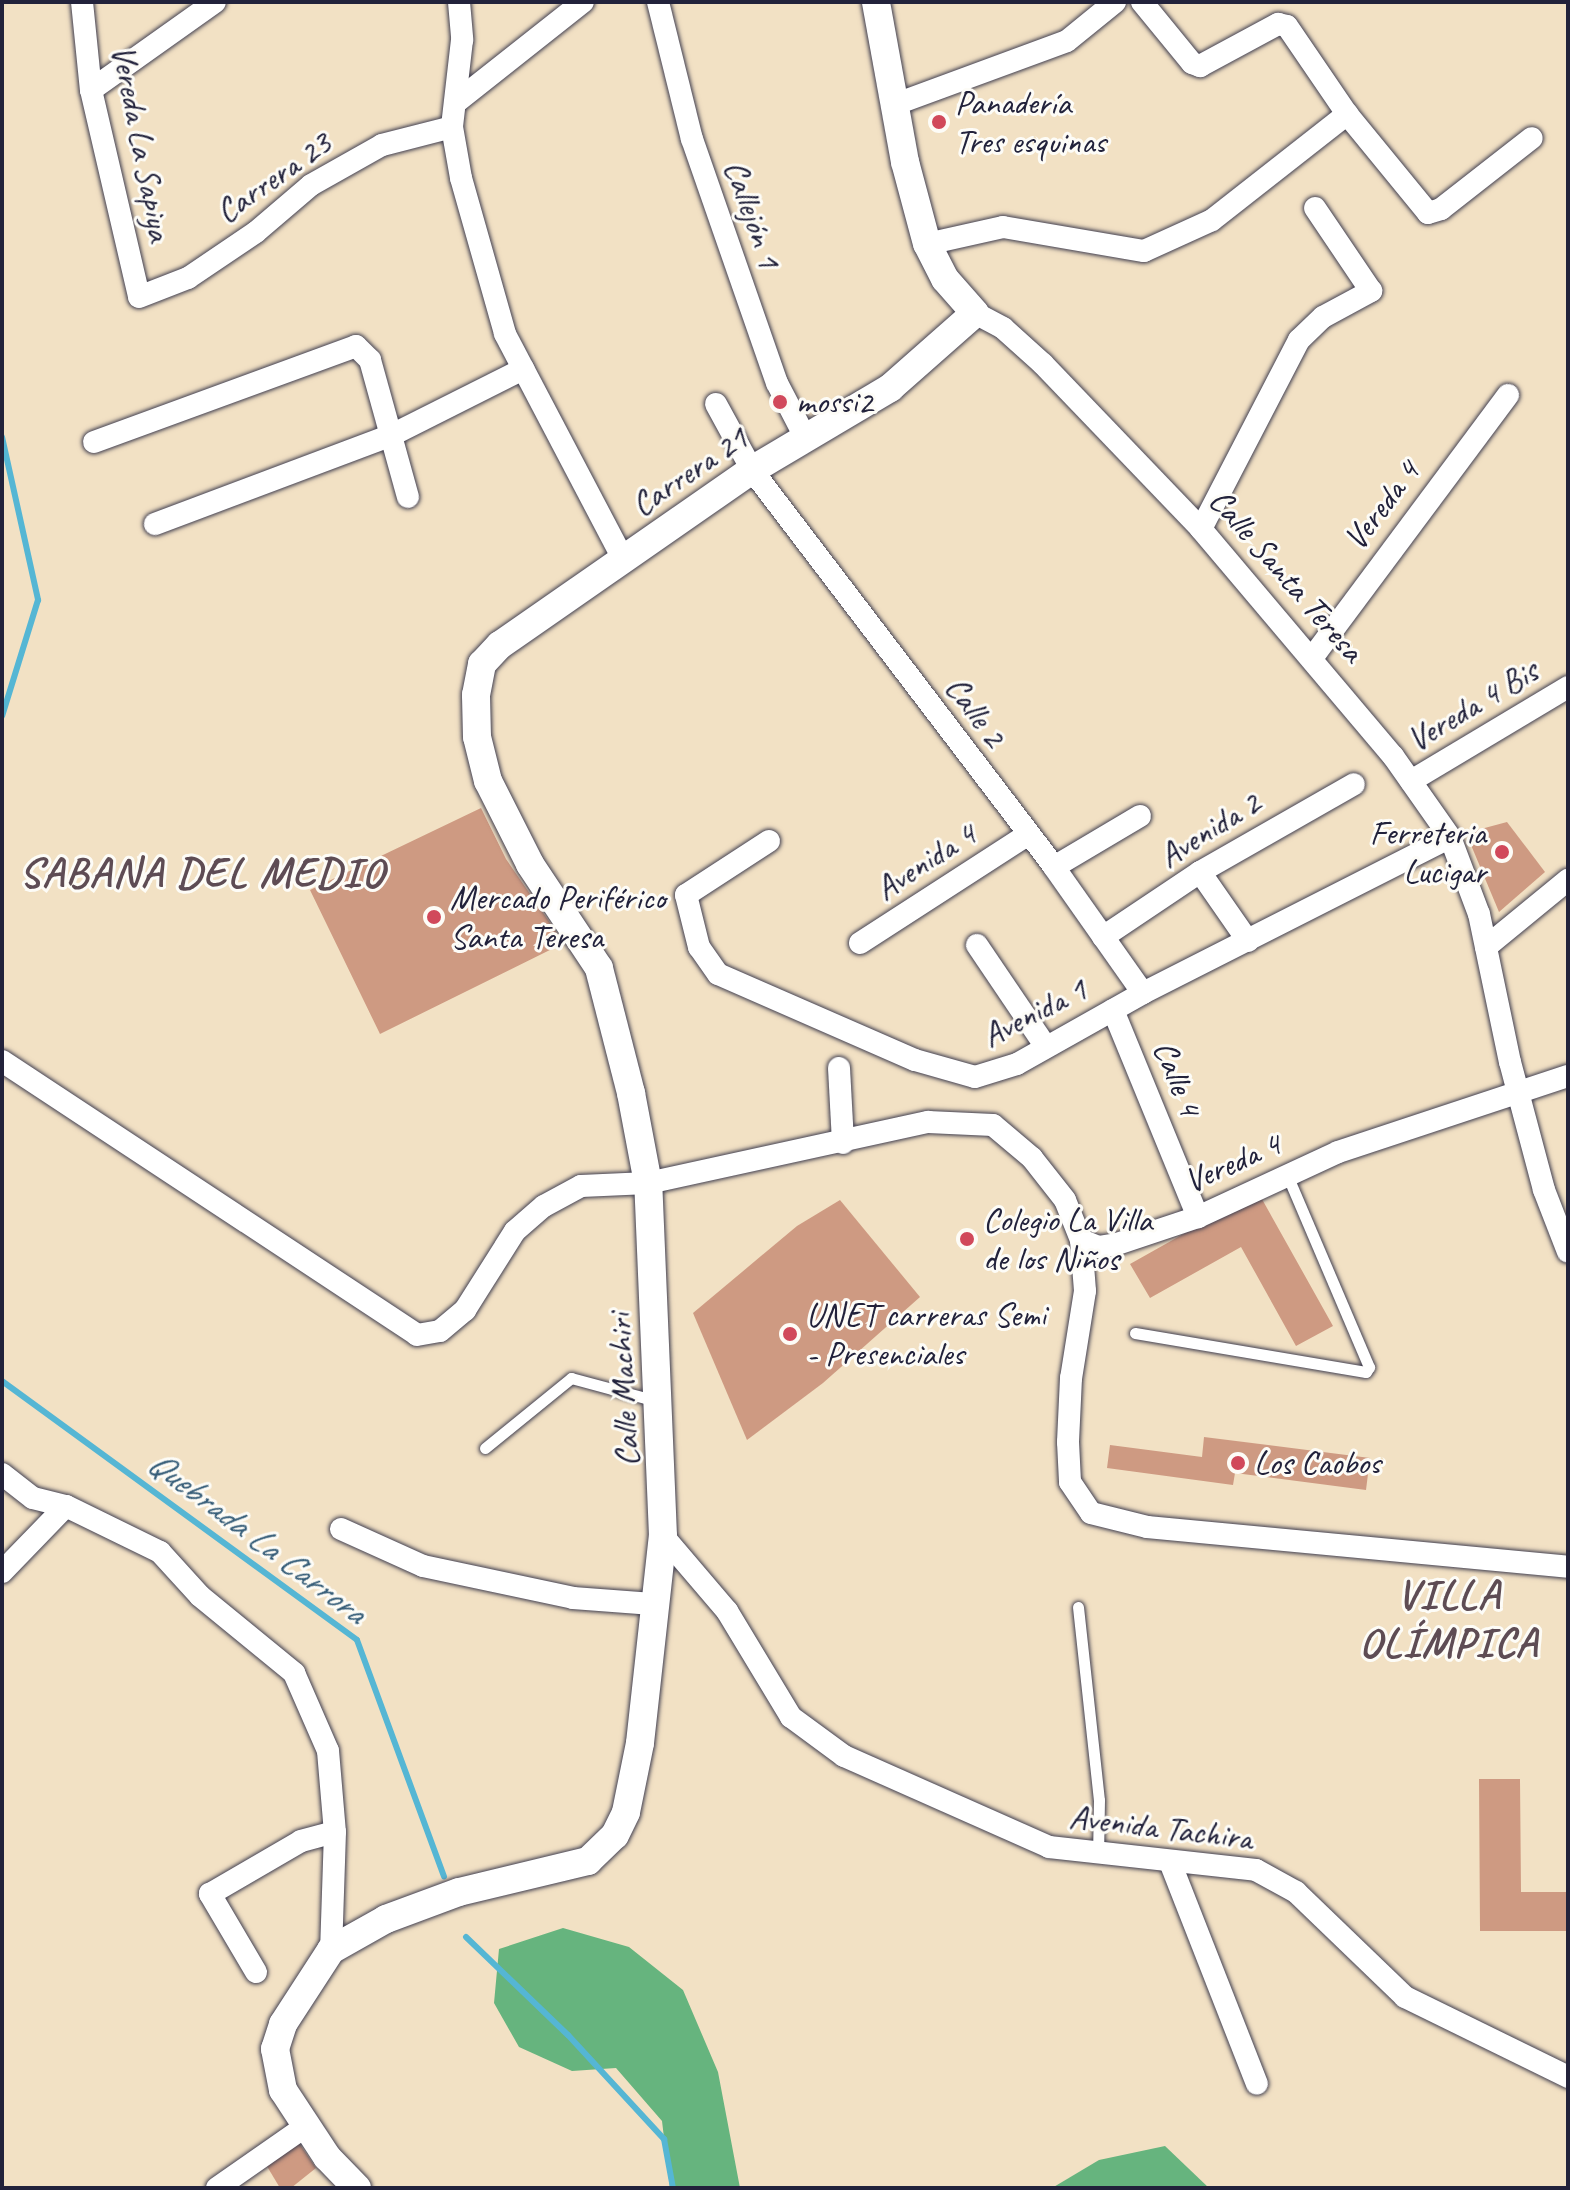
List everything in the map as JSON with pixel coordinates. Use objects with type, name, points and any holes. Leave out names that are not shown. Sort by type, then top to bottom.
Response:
[{"type":"street","name":"Vereda La Sapiya","points":[[82,2],[91,90],[139,297]]},
{"type":"street","points":[[91,90],[215,2]]},
{"type":"street","points":[[459,2],[462,40],[452,127],[461,178],[505,334],[623,559]]},
{"type":"street","points":[[455,103],[583,2]]},
{"type":"street","name":"Callejón 1","points":[[658,2],[692,139],[777,383],[806,439]]},
{"type":"street","name":"Calle Santa Teresa","points":[[876,2],[927,244],[945,279],[975,313],[1003,328],[1043,364],[1201,529],[1312,658],[1411,781],[1450,837],[1486,947],[1544,1190],[1568,1252]]},
{"type":"street","points":[[896,104],[1067,41],[1115,2]]},
{"type":"street","points":[[1142,2],[1192,63],[1200,66],[1278,24],[1287,26],[1347,114],[1428,213],[1441,209],[1532,138]]},
{"type":"street","points":[[927,244],[1003,227],[1144,251],[1222,213],[1347,114]]},
{"type":"street","name":"Carrera 23","points":[[139,297],[188,278],[256,232],[311,185],[382,145],[452,127]]},
{"type":"street","points":[[1201,529],[1299,340],[1323,317],[1371,291],[1315,208]]},
{"type":"street","name":"Carrera 21","points":[[482,664],[500,645],[752,470],[890,388],[975,313]]},
{"type":"street","points":[[94,442],[356,346],[370,360],[408,497]]},
{"type":"street","points":[[155,524],[392,435],[523,369]]},
{"type":"street","name":"Vereda 4","points":[[1312,658],[1508,395]]},
{"type":"street","name":"Calle 2","points":[[716,404],[752,470],[977,755],[1027,835],[1054,867],[1143,993]]},
{"type":"street","name":"Calle Machiri","points":[[331,1950],[416,1906],[588,1861],[615,1835],[626,1812],[640,1743],[653,1604],[663,1536],[660,1402],[648,1183],[599,968],[530,864],[488,781],[477,737],[476,695],[482,664]]},
{"type":"street","name":"Vereda 4 Bis","points":[[1411,781],[1568,687]]},
{"type":"street","name":"Avenida 2","points":[[1103,937],[1200,872],[1354,784]]},
{"type":"street","points":[[1054,867],[1140,816]]},
{"type":"street","name":"Avenida 4","points":[[860,943],[1027,835]]},
{"type":"street","name":"Avenida 1","points":[[769,841],[686,895],[699,947],[718,974],[950,1073],[994,1075],[1143,993],[1450,837]]},
{"type":"street","points":[[1200,872],[1248,941]]},
{"type":"street","points":[[1486,947],[1568,880]]},
{"type":"street","points":[[977,945],[1046,1047]]},
{"type":"street","name":"Calle 4","points":[[1113,1010],[1198,1217]]},
{"type":"street","points":[[2,1061],[417,1335],[440,1331],[465,1310],[515,1231],[544,1206],[581,1186],[648,1183],[843,1143],[928,1122],[993,1125],[1032,1158],[1065,1200],[1081,1240],[1085,1291],[1071,1378],[1068,1442],[1070,1482],[1091,1513],[1147,1527],[1568,1567]]},
{"type":"street","points":[[839,1068],[843,1143]]},
{"type":"street","name":"Vereda 4","points":[[1081,1240],[1098,1247],[1117,1244],[1198,1217],[1287,1174],[1568,1076]]},
{"type":"street","points":[[2,1474],[33,1498],[66,1506],[160,1552],[200,1596],[294,1673],[328,1751],[335,1832],[331,1950],[283,2024],[275,2049],[283,2090],[306,2126],[357,2188]]},
{"type":"street","points":[[2,1572],[66,1506]]},
{"type":"street","points":[[341,1529],[436,1569],[573,1598],[653,1604]]},
{"type":"street","name":"Avenida Tachira","points":[[663,1536],[727,1611],[775,1698],[811,1737],[1001,1830],[1049,1847],[1170,1862],[1209,1861],[1256,1870],[1296,1892],[1405,1997],[1568,2077]]},
{"type":"street","points":[[256,1972],[210,1894],[301,1841],[335,1832]]},
{"type":"street","points":[[1170,1862],[1257,2084]]},
{"type":"street","points":[[217,2188],[306,2126]]},
{"type":"lane","points":[[1135,1333],[1366,1372],[1369,1367],[1287,1174]]},
{"type":"lane","points":[[485,1448],[571,1378],[660,1402]]},
{"type":"lane","points":[[1078,1607],[1099,1800],[1098,1855]]},
{"type":"green space","points":[[563,1928],[629,1947],[683,1990],[718,2072],[740,2188],[670,2188],[662,2121],[616,2068],[572,2071],[519,2047],[494,2003],[499,1949]]},
{"type":"green space","points":[[1165,2146],[1209,2188],[1052,2188],[1099,2160]]},
{"type":"building","name":"Mercado Periférico Santa Teresa","points":[[481,808],[506,859],[564,943],[380,1034],[310,890]]},
{"type":"building","name":"Ferreteria Lucigar","points":[[1507,822],[1545,872],[1499,912],[1466,833]]},
{"type":"building","points":[[1258,1192],[1333,1326],[1296,1346],[1241,1247],[1150,1298],[1130,1264]]},
{"type":"building","name":"UNET carreras Semi - Presenciales","points":[[840,1200],[920,1297],[823,1383],[747,1440],[693,1313],[797,1226]]},
{"type":"building","name":"Los Caobos","points":[[1204,1437],[1370,1458],[1366,1490],[1235,1473],[1233,1485],[1107,1468],[1110,1445],[1202,1457]]},
{"type":"building","points":[[1479,1779],[1520,1779],[1521,1892],[1568,1892],[1568,1931],[1480,1931]]},
{"type":"building","points":[[297,2140],[316,2168],[291,2188],[280,2188],[262,2158]]},
{"type":"waterway","points":[[2,437],[38,600],[2,716]]},
{"type":"waterway","name":"Quebrada La Carrora","points":[[2,1381],[357,1640],[444,1877]]},
{"type":"waterway","name":"Quebrada La Carrora","points":[[466,1937],[568,2035],[664,2139],[673,2188]]},
{"type":"place","name":"Panadería Tres esquinas","points":[[939,122]]},
{"type":"place","name":"mossi2","points":[[780,402]]},
{"type":"place","name":"Ferreteria Lucigar","points":[[1502,852]]},
{"type":"place","name":"Mercado Periférico Santa Teresa","points":[[434,917]]},
{"type":"place","name":"Colegio La Villa de los Niños","points":[[967,1239]]},
{"type":"place","name":"UNET carreras Semi - Presenciales","points":[[790,1334]]},
{"type":"place","name":"Los Caobos","points":[[1238,1463]]},
{"type":"district","name":"SABANA DEL MEDIO","points":[[202,873]]},
{"type":"district","name":"VILLA OLÍMPICA","points":[[1449,1619]]}]
